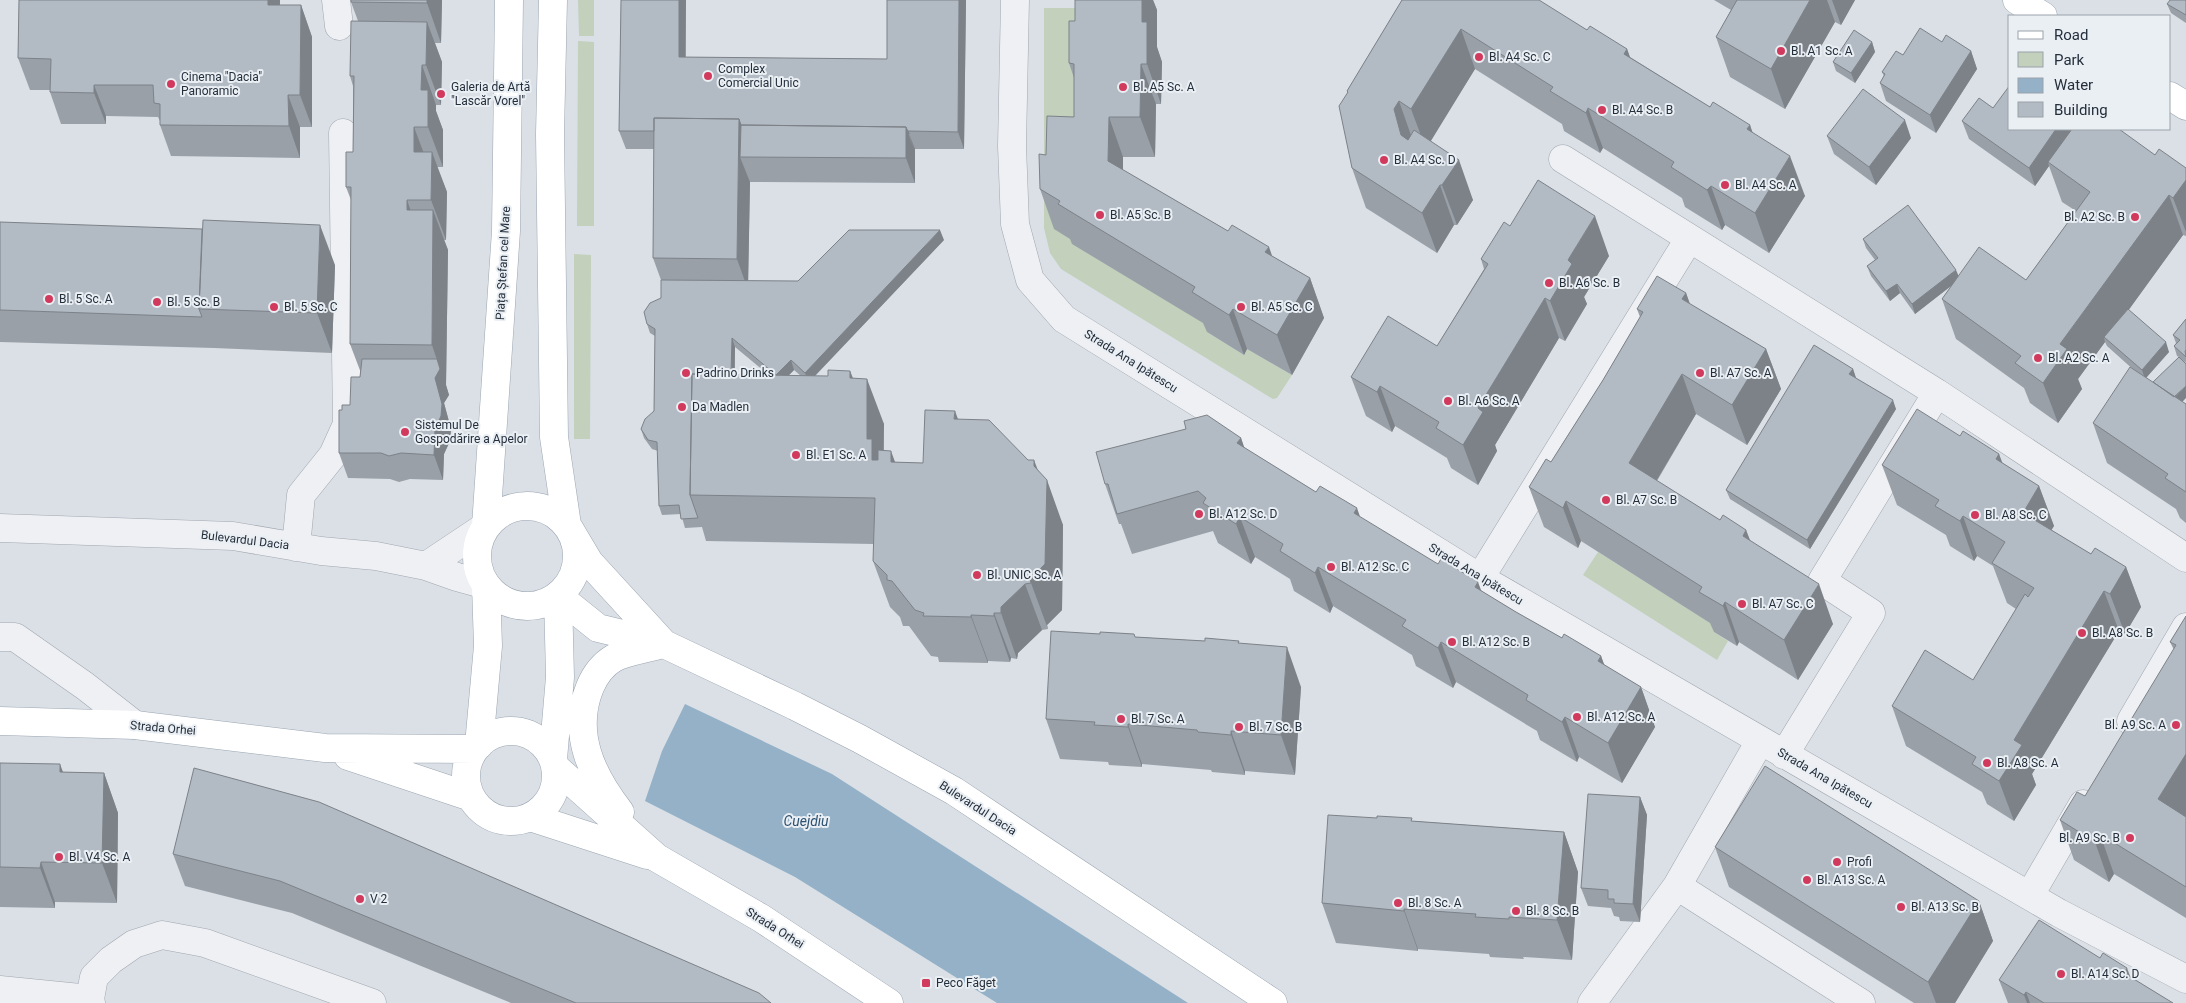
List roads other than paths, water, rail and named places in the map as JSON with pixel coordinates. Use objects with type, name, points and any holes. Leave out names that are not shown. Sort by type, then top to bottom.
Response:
[{"type":"main road","name":"Piața Ștefan cel Mare","points":[[486,585],[479,571],[477,556],[479,540],[486,526],[506,231],[509,0]]},
{"type":"main road","points":[[552,0],[550,134],[554,437],[567,525]]},
{"type":"main road","points":[[2017,0],[2041,15]]},
{"type":"main road","points":[[2171,97],[2186,106]]},
{"type":"main road","points":[[486,526],[511,507],[526,505],[542,507],[556,514],[567,525],[575,538],[578,554],[576,570],[568,585],[558,596],[543,604],[528,606],[512,604],[498,596],[486,585]]},
{"type":"main road","name":"Bulevardul Dacia","points":[[567,525],[589,562],[664,644]]},
{"type":"main road","points":[[486,585],[488,646],[477,747],[468,765],[467,781],[471,797],[480,808],[491,816],[504,821],[517,821],[530,817],[542,809],[551,797],[556,783],[554,763],[560,677],[558,596]]},
{"type":"main road","name":"Bulevardul Dacia","points":[[558,596],[598,628],[664,644],[803,710],[954,791],[1273,1003]]},
{"type":"main road","points":[[658,858],[605,793],[584,748],[581,718],[596,672],[614,658],[664,644]]},
{"type":"main road","name":"Strada Orhei","points":[[0,722],[134,725],[325,748],[477,747]]},
{"type":"main road","points":[[477,747],[491,736],[505,732],[520,732],[534,737],[545,746],[554,763]]},
{"type":"main road","name":"Strada Orhei","points":[[325,748],[471,797]]},
{"type":"main road","name":"Strada Orhei","points":[[554,763],[658,858],[761,918],[889,1003]]},
{"type":"main road","name":"Strada Orhei","points":[[530,817],[658,858]]},
{"type":"street","name":"Strada Ana Ipătescu","points":[[1016,0],[1012,146],[1015,224],[1030,280],[1064,319],[1480,578],[2059,913],[2186,979]]},
{"type":"street","points":[[296,547],[301,495],[334,455],[347,424],[343,133]]},
{"type":"street","points":[[1563,159],[1936,393],[2186,558]]},
{"type":"street","points":[[1480,578],[1689,239]]},
{"type":"street","points":[[1784,755],[1871,613],[1822,581],[1936,393]]},
{"type":"street","points":[[426,566],[486,526]]},
{"type":"street","name":"Bulevardul Dacia","points":[[0,528],[233,536],[296,547],[376,556],[426,566],[486,585]]},
{"type":"street","points":[[2118,744],[2186,627]]},
{"type":"street","points":[[0,637],[14,637],[84,686],[134,725]]},
{"type":"street","points":[[1592,1003],[1677,886],[1760,741]]},
{"type":"street","points":[[2030,895],[2093,786]]},
{"type":"street","points":[[1677,886],[1861,1003]]},
{"type":"street","points":[[2045,938],[2059,913]]},
{"type":"street","points":[[0,990],[90,1001],[94,977],[111,960],[134,944],[162,935],[205,943],[372,1003]]},
{"type":"water","name":"Cuejdiu","points":[[685,704],[832,774],[1188,1003],[997,1003],[795,877],[645,801],[662,751]]},
{"type":"place","name":"Bl. A1 Sc. A","points":[[1781,51]]},
{"type":"place","name":"Bl. A4 Sc. C","points":[[1479,57]]},
{"type":"place","name":"Complex Comercial Unic","points":[[708,76]]},
{"type":"place","name":"Cinema \"Dacia\" Panoramic","points":[[171,84]]},
{"type":"place","name":"Bl. A5 Sc. A","points":[[1123,87]]},
{"type":"place","name":"Galeria de Artă \"Lascăr Vorel\"","points":[[441,94]]},
{"type":"place","name":"Bl. A4 Sc. B","points":[[1602,110]]},
{"type":"place","name":"Bl. A4 Sc. D","points":[[1384,160]]},
{"type":"place","name":"Bl. A4 Sc. A","points":[[1725,185]]},
{"type":"place","name":"Bl. A5 Sc. B","points":[[1100,215]]},
{"type":"place","name":"Bl. A2 Sc. B","points":[[2135,217]]},
{"type":"place","name":"Bl. A6 Sc. B","points":[[1549,283]]},
{"type":"place","name":"Bl. 5 Sc. A","points":[[49,299]]},
{"type":"place","name":"Bl. 5 Sc. B","points":[[157,302]]},
{"type":"place","name":"Bl. 5 Sc. C","points":[[274,307]]},
{"type":"place","name":"Bl. A5 Sc. C","points":[[1241,307]]},
{"type":"place","name":"Bl. A2 Sc. A","points":[[2038,358]]},
{"type":"place","name":"Padrino Drinks","points":[[686,373]]},
{"type":"place","name":"Bl. A7 Sc. A","points":[[1700,373]]},
{"type":"place","name":"Bl. A6 Sc. A","points":[[1448,401]]},
{"type":"place","name":"Da Madlen","points":[[682,407]]},
{"type":"place","name":"Sistemul De Gospodărire a Apelor","points":[[405,432]]},
{"type":"place","name":"Bl. E1 Sc. A","points":[[796,455]]},
{"type":"place","name":"Bl. A7 Sc. B","points":[[1606,500]]},
{"type":"place","name":"Bl. A12 Sc. D","points":[[1199,514]]},
{"type":"place","name":"Bl. A8 Sc. C","points":[[1975,515]]},
{"type":"place","name":"Bl. A12 Sc. C","points":[[1331,567]]},
{"type":"place","name":"Bl. UNIC Sc. A","points":[[977,575]]},
{"type":"place","name":"Bl. A7 Sc. C","points":[[1742,604]]},
{"type":"place","name":"Bl. A8 Sc. B","points":[[2082,633]]},
{"type":"place","name":"Bl. A12 Sc. B","points":[[1452,642]]},
{"type":"place","name":"Bl. A12 Sc. A","points":[[1577,717]]},
{"type":"place","name":"Bl. 7 Sc. A","points":[[1121,719]]},
{"type":"place","name":"Bl. A9 Sc. A","points":[[2176,725]]},
{"type":"place","name":"Bl. 7 Sc. B","points":[[1239,727]]},
{"type":"place","name":"Bl. A8 Sc. A","points":[[1987,763]]},
{"type":"place","name":"Bl. A9 Sc. B","points":[[2130,838]]},
{"type":"place","name":"Bl. V4 Sc. A","points":[[59,857]]},
{"type":"place","name":"Profi","points":[[1837,862]]},
{"type":"place","name":"Bl. A13 Sc. A","points":[[1807,880]]},
{"type":"place","name":"V 2","points":[[360,899]]},
{"type":"place","name":"Bl. 8 Sc. A","points":[[1398,903]]},
{"type":"place","name":"Bl. A13 Sc. B","points":[[1901,907]]},
{"type":"place","name":"Bl. 8 Sc. B","points":[[1516,911]]},
{"type":"place","name":"Bl. A14 Sc. D","points":[[2061,974]]},
{"type":"place","name":"Peco Făget","points":[[926,983]]}]
